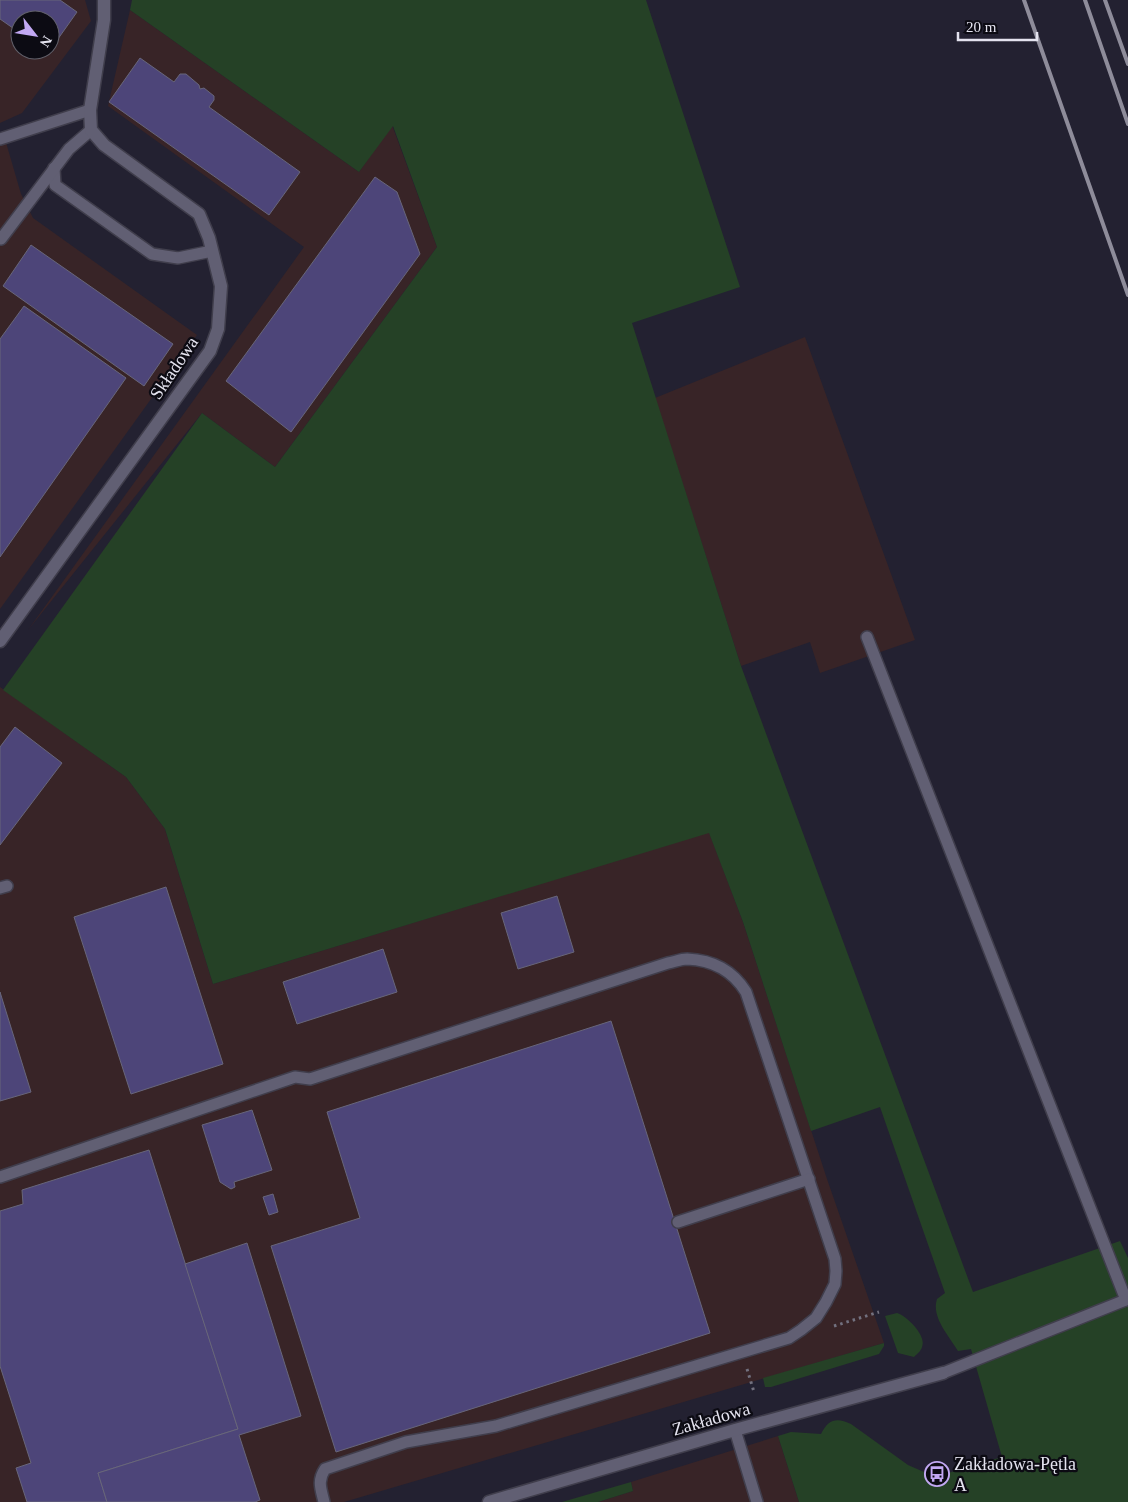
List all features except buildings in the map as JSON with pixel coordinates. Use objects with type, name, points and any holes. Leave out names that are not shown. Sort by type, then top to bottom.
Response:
[{"type":"street","points":[[91,130],[90,110],[104,20],[104,0]]},
{"type":"street","name":"Składowa","points":[[0,641],[210,351],[218,329],[220,286],[209,238],[199,214],[104,145],[91,130]]},
{"type":"street","name":"Zakładowa","points":[[489,1502],[735,1430],[943,1373]]},
{"type":"lane","points":[[0,139],[90,110]]},
{"type":"lane","points":[[1,239],[69,149],[91,130]]},
{"type":"lane","points":[[54,168],[55,185],[152,254],[178,258],[212,251]]},
{"type":"lane","points":[[867,637],[1127,1300],[943,1373]]},
{"type":"lane","points":[[0,1177],[295,1077],[310,1079],[649,969],[686,959],[718,966],[739,980],[746,992],[835,1259],[835,1284],[817,1315],[789,1338],[496,1426],[406,1442],[325,1469],[320,1476],[324,1502]]},
{"type":"lane","points":[[678,1222],[809,1179]]},
{"type":"lane","points":[[735,1430],[757,1502]]},
{"type":"path","points":[[817,1315],[831,1327],[879,1312]]},
{"type":"shaded area","points":[[0,0],[85,0],[91,21],[22,113],[0,123]]},
{"type":"shaded area","points":[[130,10],[359,172],[392,125],[437,247],[275,467],[202,413],[28,630],[304,247],[108,106]]},
{"type":"shaded area","points":[[0,135],[5,139],[21,194],[33,218],[197,335],[0,609]]},
{"type":"shaded area","points":[[805,337],[915,640],[820,673],[810,642],[741,666],[655,398]]},
{"type":"shaded area","points":[[0,687],[126,777],[165,829],[213,984],[709,832],[743,922],[827,1179],[884,1343],[344,1502],[0,1502]]},
{"type":"shaded area","points":[[778,1436],[799,1502],[598,1502],[633,1491],[631,1482]]},
{"type":"green space","points":[[132,0],[646,0],[740,287],[632,323],[741,666],[973,1292],[1120,1241],[1128,1258],[1128,1502],[799,1502],[778,1436],[791,1432],[821,1434],[830,1422],[837,1420],[851,1424],[908,1465],[924,1472],[948,1473],[1002,1457],[971,1349],[958,1351],[936,1313],[937,1299],[945,1293],[880,1107],[811,1131],[743,922],[709,833],[213,984],[165,829],[126,777],[3,690],[202,413],[275,467],[437,247],[393,126],[359,172],[130,10]]},
{"type":"green space","points":[[897,1313],[911,1322],[922,1337],[923,1343],[921,1348],[914,1357],[898,1353],[885,1316]]},
{"type":"green space","points":[[884,1343],[879,1354],[771,1387],[765,1387],[763,1378]]},
{"type":"green space","points":[[631,1482],[633,1491],[598,1502],[562,1502]]},
{"type":"railway","points":[[1024,0],[1128,295]]},
{"type":"railway","points":[[1085,0],[1128,124]]},
{"type":"railway","points":[[1105,0],[1128,64]]},
{"type":"place","name":"Zakładowa-Pętla A","points":[[937,1474]]}]
